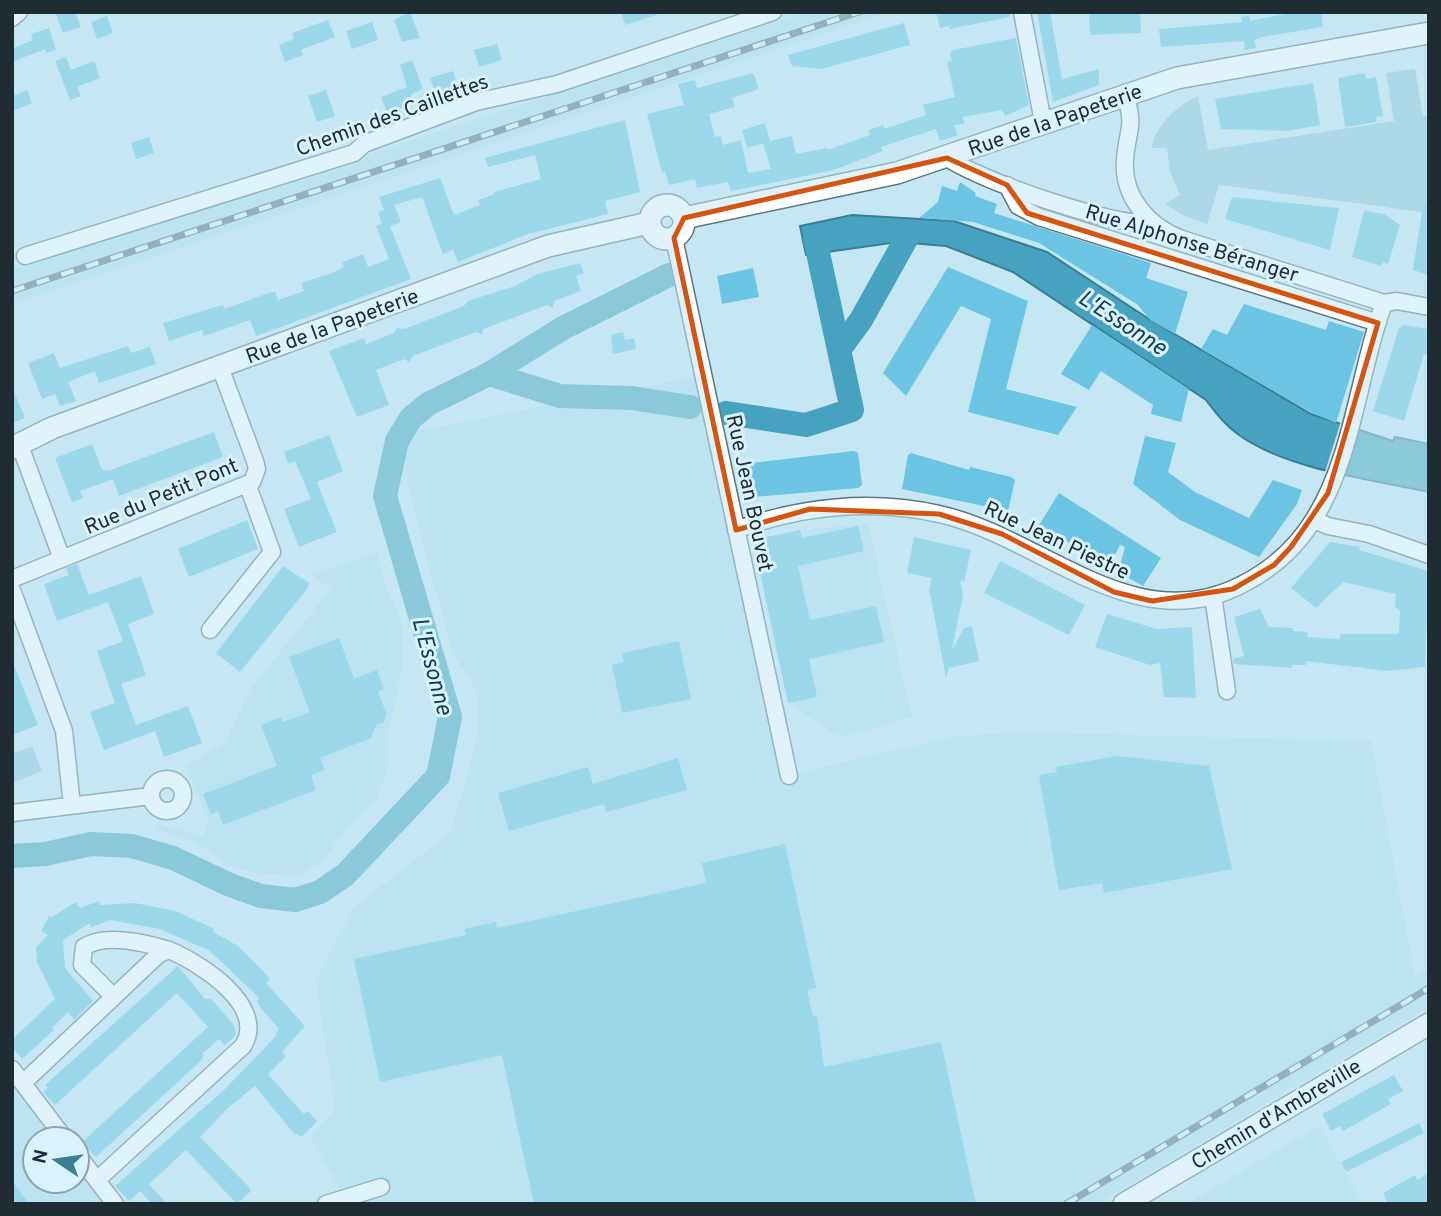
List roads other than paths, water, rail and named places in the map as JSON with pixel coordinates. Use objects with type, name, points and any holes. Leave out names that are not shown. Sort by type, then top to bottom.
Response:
[{"type":"street","points":[[12,18],[19,12]]},
{"type":"street","name":"Chemin des Caillettes","points":[[25,256],[355,153],[365,144],[476,102],[557,83],[773,12]]},
{"type":"street","points":[[1022,12],[1043,122]]},
{"type":"street","name":"Rue de la Papeterie","points":[[684,218],[846,185],[947,158],[1043,122],[1177,78],[1429,33]]},
{"type":"street","points":[[1125,95],[1133,118],[1125,159],[1127,183],[1139,207],[1153,224],[1182,239],[1384,303],[1396,301],[1429,307]]},
{"type":"street","points":[[947,158],[969,171],[1007,185],[1125,222],[1153,224]]},
{"type":"street","name":"Rue Alphonse Béranger","points":[[1007,185],[1018,206],[1039,217],[1378,323]]},
{"type":"street","points":[[667,204],[678,208],[684,218],[675,245],[652,232],[649,223],[656,208],[667,204]]},
{"type":"street","name":"Rue de la Papeterie","points":[[15,446],[52,428],[548,246],[649,223]]},
{"type":"street","name":"Rue Jean Bouvet","points":[[675,245],[789,776]]},
{"type":"street","name":"Rue Jean Piestre","points":[[736,530],[763,519],[810,509],[906,509],[979,525],[1130,596],[1172,601],[1213,596],[1233,589],[1274,565],[1314,520],[1334,475],[1384,303]]},
{"type":"street","name":"Rue du Petit Pont","points":[[12,579],[248,486],[256,477],[255,461],[220,367]]},
{"type":"street","points":[[15,446],[62,559]]},
{"type":"street","points":[[210,629],[272,552],[248,486]]},
{"type":"street","points":[[1314,520],[1429,555]]},
{"type":"street","points":[[12,590],[64,732],[72,805]]},
{"type":"street","points":[[1213,596],[1227,691]]},
{"type":"street","points":[[12,813],[151,796]]},
{"type":"street","points":[[97,1180],[243,1046],[250,1030],[249,1020],[237,999],[192,960],[152,945],[95,941],[84,947],[82,965],[113,996]]},
{"type":"street","points":[[23,1083],[150,960],[169,950]]},
{"type":"street","name":"Chemin d'Ambreville","points":[[1124,1204],[1429,1024]]},
{"type":"street","points":[[12,1069],[54,1125]]},
{"type":"street","points":[[91,1172],[115,1204]]},
{"type":"street","points":[[326,1204],[381,1187]]},
{"type":"water","points":[[852,215],[954,221],[1047,252],[1149,319],[1311,414],[1393,441],[1395,437],[1429,444],[1429,492],[1330,472],[1281,457],[1259,447],[1229,427],[1206,400],[1013,272],[946,246],[898,242],[806,255],[800,226]]},
{"type":"waterway","points":[[726,413],[806,425],[852,410],[839,350],[861,320],[910,232]]},
{"type":"waterway","points":[[815,239],[839,350]]},
{"type":"waterway","name":"L'Essonne","points":[[12,856],[45,854],[91,844],[132,846],[173,858],[230,885],[261,896],[295,900],[320,892],[345,875],[438,776],[450,717],[385,496],[397,441],[411,418],[428,404],[489,374],[563,328],[669,275]]},
{"type":"waterway","points":[[489,374],[560,396],[632,398],[690,407]]},
{"type":"railway","points":[[12,291],[859,12]]},
{"type":"railway","points":[[1066,1204],[1429,988]]}]
